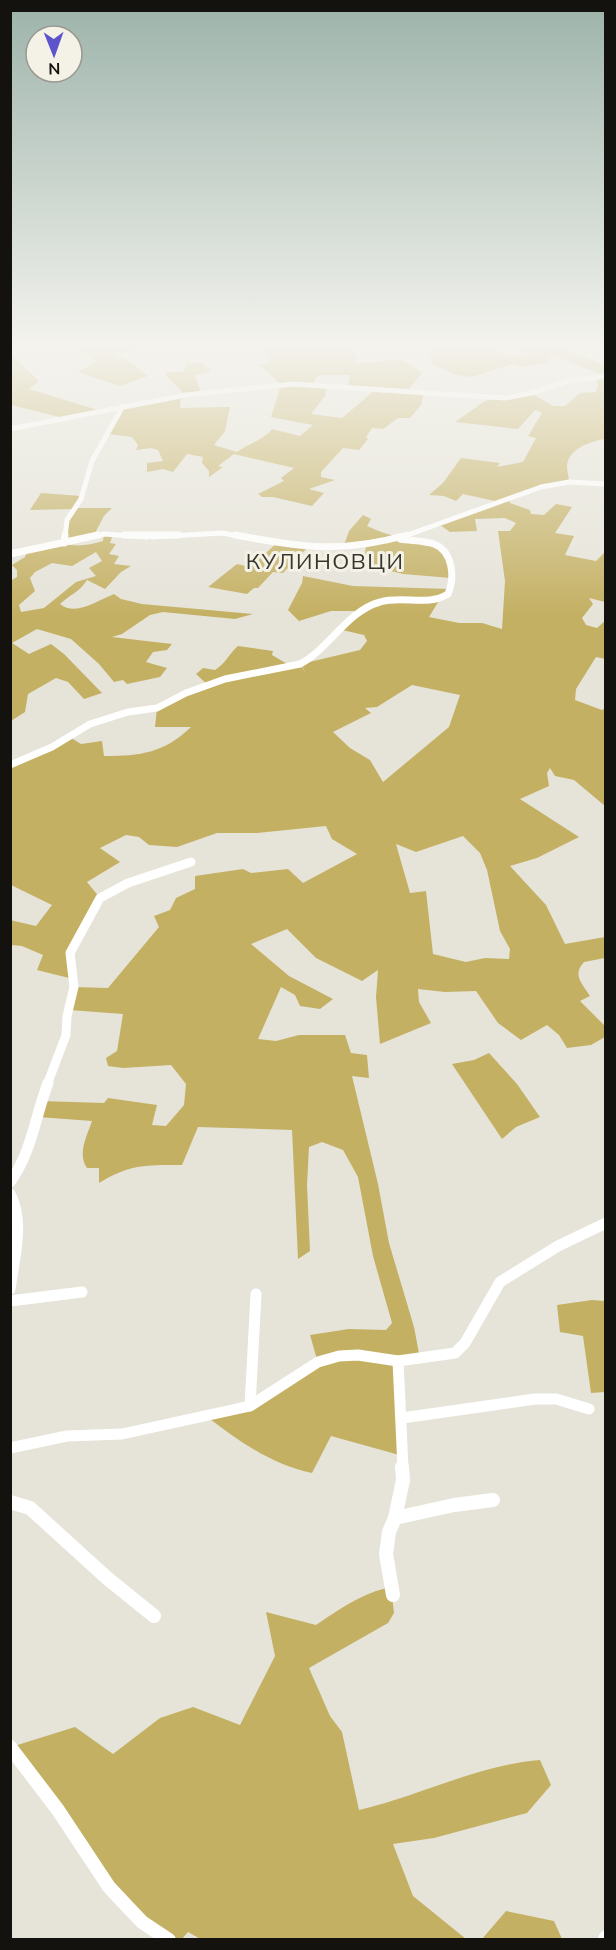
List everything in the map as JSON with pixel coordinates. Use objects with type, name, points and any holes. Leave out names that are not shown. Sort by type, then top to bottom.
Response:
[{"type":"street","points":[[64,543],[67,520],[81,499],[92,461],[107,434]]},
{"type":"street","points":[[10,554],[104,534],[156,537],[209,533],[308,548],[343,548],[397,538],[541,487],[569,482],[606,484]]},
{"type":"street","points":[[10,765],[52,747],[90,724],[128,712],[158,708],[186,693],[225,679],[271,668],[301,664],[322,647],[345,623],[379,602],[398,599],[429,601],[440,599],[448,594],[452,575],[449,560],[442,550],[436,544],[397,538]]},
{"type":"street","points":[[10,1182],[21,1167],[38,1124],[41,1101],[66,1035],[67,1016],[74,987],[70,953],[100,898],[128,883],[191,862]]},
{"type":"street","points":[[10,1194],[15,1199],[16,1213],[10,1289]]},
{"type":"street","points":[[10,1448],[67,1436],[122,1434],[250,1406],[318,1362],[339,1356],[358,1355],[398,1361],[455,1353],[465,1343],[500,1282],[558,1246],[606,1223]]},
{"type":"street","points":[[10,1301],[82,1292]]},
{"type":"street","points":[[250,1406],[256,1294]]},
{"type":"street","points":[[393,1595],[386,1554],[389,1532],[395,1518],[403,1480],[398,1361]]},
{"type":"street","points":[[402,1418],[535,1399],[564,1401],[589,1409]]},
{"type":"street","points":[[395,1518],[454,1505],[493,1500]]},
{"type":"street","points":[[10,1502],[30,1508],[107,1578],[154,1616]]},
{"type":"street","points":[[10,1747],[58,1810],[109,1887],[142,1922],[169,1940]]},
{"type":"shaded area","points":[[108,434],[223,434],[214,445],[237,452],[267,434],[300,436],[302,434],[368,434],[366,437],[368,439],[359,450],[343,448],[321,472],[321,477],[335,480],[309,489],[324,493],[312,506],[273,497],[262,497],[258,494],[284,481],[281,478],[294,468],[234,454],[218,466],[223,467],[209,477],[209,471],[202,463],[203,457],[187,454],[173,472],[163,469],[147,472],[147,463],[163,461],[158,450],[151,448],[136,450],[138,445],[132,437]]},
{"type":"shaded area","points":[[529,434],[605,434],[605,439],[587,444],[571,455],[567,466],[569,482],[508,497],[510,503],[530,510],[531,514],[544,515],[556,504],[572,507],[555,533],[574,536],[565,555],[596,561],[605,552],[605,602],[589,598],[593,604],[582,618],[586,625],[597,628],[605,621],[605,659],[596,657],[576,689],[575,700],[602,710],[605,708],[605,806],[574,780],[555,776],[550,768],[547,773],[549,786],[520,799],[579,837],[537,858],[510,866],[546,905],[565,944],[605,937],[605,958],[584,962],[580,967],[579,975],[581,983],[590,996],[580,1001],[605,1026],[605,1037],[591,1045],[567,1048],[559,1035],[547,1025],[521,1040],[498,1023],[476,991],[445,992],[418,989],[419,1002],[431,1023],[380,1044],[376,997],[378,970],[362,981],[316,958],[287,929],[251,944],[289,976],[333,999],[320,1009],[300,1006],[295,995],[281,987],[258,1039],[276,1041],[299,1035],[345,1035],[351,1053],[367,1055],[369,1078],[352,1076],[378,1184],[389,1243],[414,1327],[420,1359],[399,1361],[403,1456],[331,1436],[312,1473],[269,1458],[206,1416],[250,1406],[318,1363],[310,1335],[349,1329],[386,1330],[392,1323],[373,1256],[358,1177],[343,1150],[322,1142],[309,1147],[307,1185],[310,1251],[298,1259],[292,1130],[198,1127],[182,1165],[158,1165],[129,1169],[99,1183],[99,1168],[87,1168],[83,1157],[84,1145],[92,1121],[38,1117],[41,1101],[104,1103],[108,1098],[157,1105],[152,1125],[166,1126],[184,1105],[186,1084],[171,1065],[123,1068],[108,1066],[106,1058],[117,1051],[123,1014],[69,1010],[74,987],[108,988],[159,927],[154,916],[170,910],[176,898],[195,889],[195,876],[243,869],[251,873],[288,869],[303,883],[357,854],[332,839],[326,826],[257,833],[217,833],[177,847],[149,845],[139,837],[126,835],[100,848],[120,862],[87,882],[100,898],[70,953],[73,979],[37,970],[43,955],[22,946],[11,945],[10,920],[36,926],[52,905],[11,885],[11,765],[68,736],[81,744],[102,741],[104,756],[141,754],[161,748],[191,727],[155,727],[157,708],[209,686],[196,674],[203,668],[215,670],[238,646],[273,651],[272,655],[289,665],[300,664],[305,672],[301,664],[360,650],[367,641],[364,635],[338,629],[360,611],[331,611],[299,621],[288,610],[302,583],[303,576],[353,586],[450,589],[440,599],[429,617],[459,623],[482,623],[502,629],[505,581],[498,531],[510,531],[516,523],[505,518],[475,519],[477,531],[450,532],[440,525],[495,501],[463,494],[456,501],[444,496],[429,495],[443,483],[461,458],[500,463],[497,467],[523,462],[536,438],[528,436]],"holes":[[[412,685],[460,695],[449,727],[383,782],[370,760],[350,748],[333,732],[371,713],[365,708],[377,707]],[[463,836],[480,853],[487,870],[500,931],[510,949],[509,959],[485,958],[466,962],[433,954],[426,891],[410,893],[396,844],[416,852]]]},
{"type":"shaded area","points":[[41,493],[81,496],[75,508],[112,508],[104,516],[94,535],[65,544],[93,544],[103,541],[104,534],[113,534],[110,543],[116,544],[109,554],[119,556],[114,564],[131,566],[121,572],[105,589],[87,580],[81,588],[60,604],[66,608],[87,606],[114,594],[121,599],[142,604],[253,614],[235,619],[163,612],[150,615],[122,634],[112,637],[172,644],[167,650],[153,652],[146,662],[167,668],[160,677],[127,684],[123,680],[114,682],[99,664],[71,639],[37,629],[12,643],[29,654],[51,644],[102,693],[84,699],[68,682],[56,678],[28,694],[25,712],[11,721],[10,581],[17,577],[17,570],[12,565],[25,557],[27,551],[64,543],[67,520],[74,509],[30,510]],"holes":[[[96,552],[102,561],[89,568],[96,576],[76,582],[44,608],[21,612],[19,605],[35,591],[30,578],[35,572],[52,563],[72,566]]]},
{"type":"shaded area","points":[[363,515],[371,519],[367,526],[376,530],[401,538],[436,544],[449,559],[451,578],[403,574],[361,564],[366,545],[343,548],[349,531]]},
{"type":"shaded area","points":[[277,543],[307,548],[283,573],[273,572],[258,588],[254,588],[247,594],[208,587],[237,564],[250,567]]},
{"type":"shaded area","points":[[489,1053],[517,1084],[540,1117],[516,1127],[502,1139],[452,1064],[474,1060]]},
{"type":"shaded area","points":[[592,1300],[605,1301],[605,1392],[591,1393],[583,1336],[560,1332],[557,1305]]},
{"type":"shaded area","points":[[391,1587],[394,1613],[388,1623],[309,1668],[330,1716],[342,1732],[359,1810],[471,1774],[540,1760],[551,1785],[527,1813],[434,1838],[393,1844],[413,1896],[466,1939],[202,1940],[188,1932],[182,1939],[169,1939],[142,1922],[11,1747],[75,1727],[113,1754],[160,1718],[193,1707],[240,1725],[275,1656],[266,1612],[316,1625],[361,1597]]},
{"type":"shaded area","points":[[506,1911],[554,1921],[562,1939],[482,1939]]},
{"type":"district","name":"КУЛИНОВЦИ","points":[[325,561]]}]
